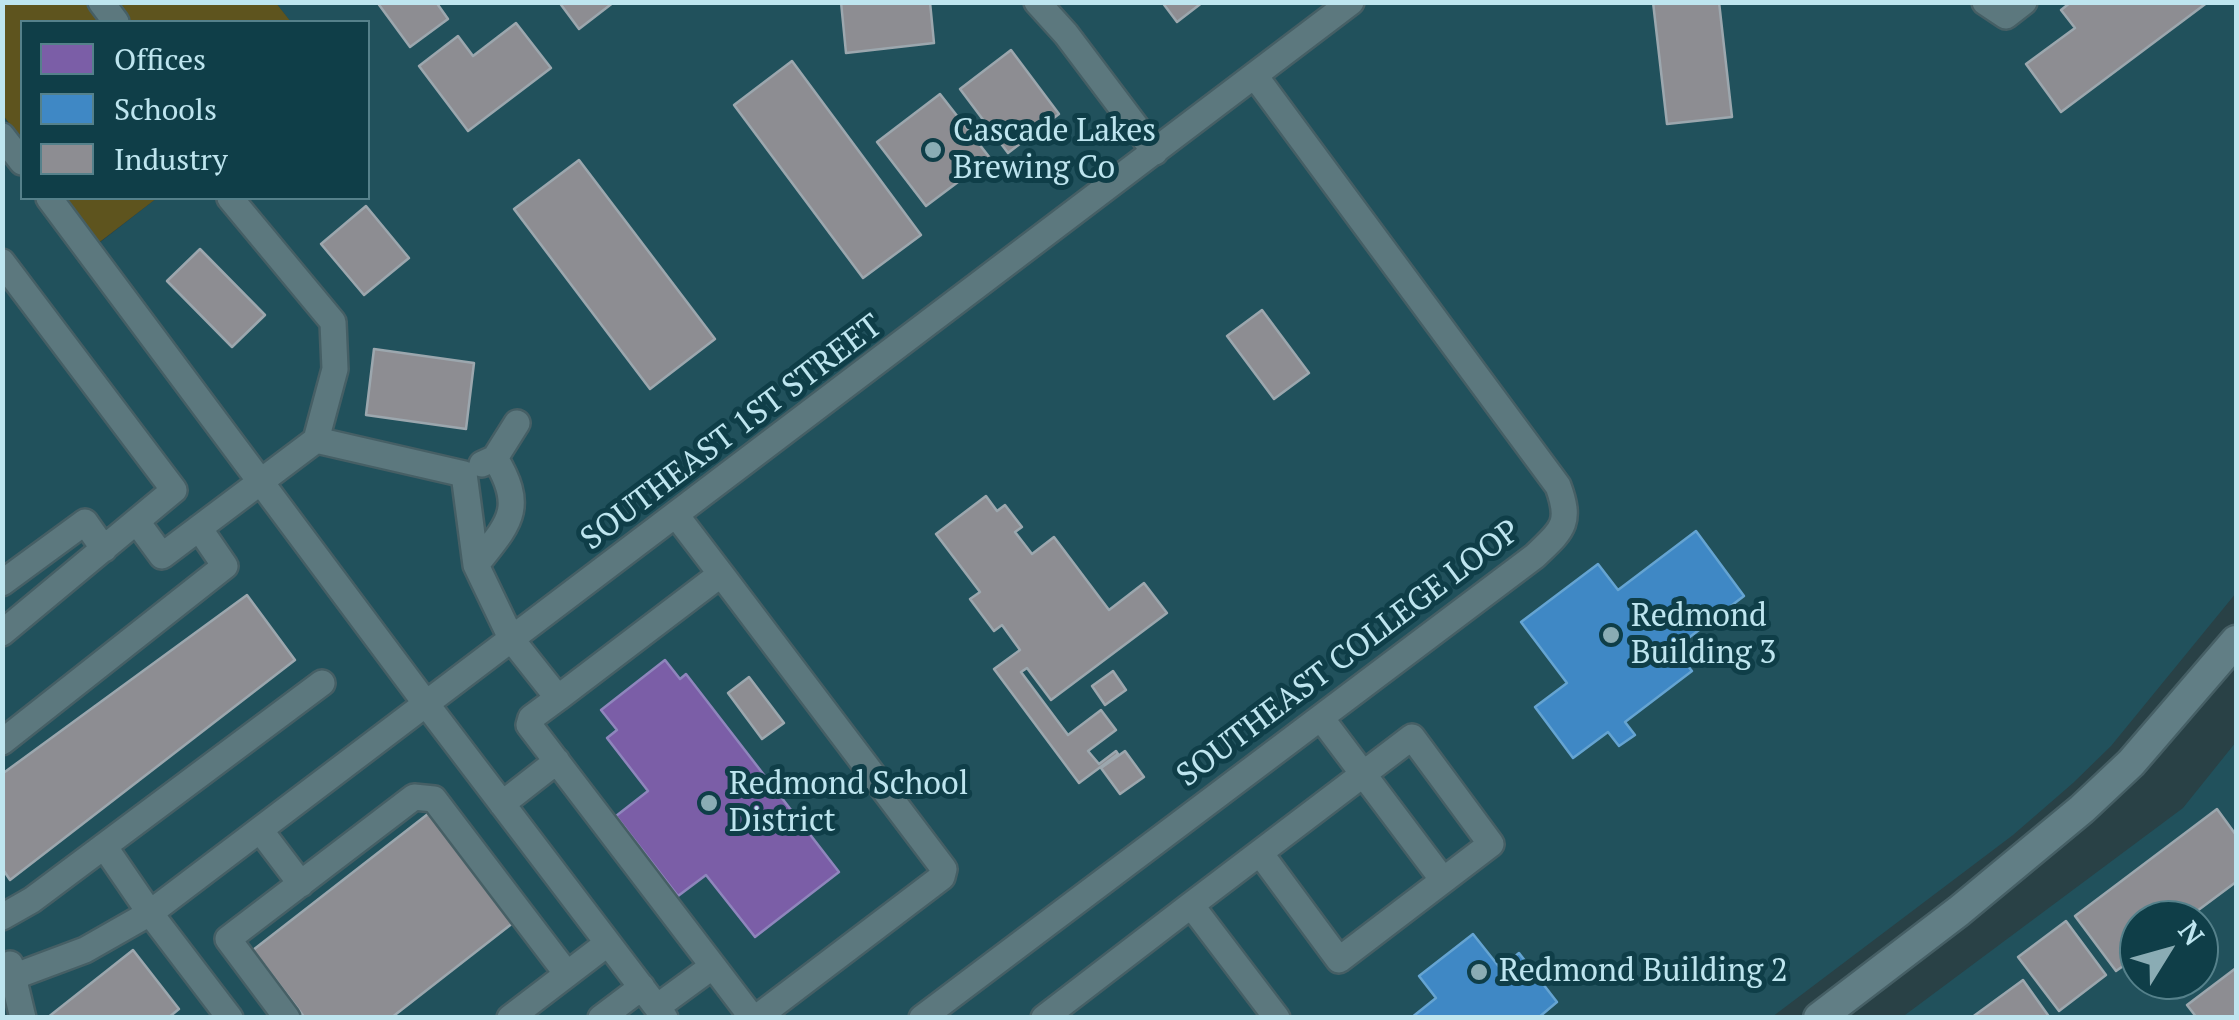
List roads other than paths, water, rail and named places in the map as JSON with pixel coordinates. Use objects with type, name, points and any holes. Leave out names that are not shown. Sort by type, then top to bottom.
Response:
[{"type":"main road","points":[[1819,1018],[1959,911],[2082,808],[2131,762],[2236,640]]},
{"type":"street","points":[[1038,2],[1155,152]]},
{"type":"street","name":"SOUTHEAST 1ST STREET","points":[[6,971],[85,950],[150,913],[1351,2]]},
{"type":"street","points":[[1986,2],[2006,16],[2024,2]]},
{"type":"street","name":"SOUTHEAST COLLEGE LOOP","points":[[938,1013],[1535,556],[1564,522],[1566,506],[1558,486],[1255,76]]},
{"type":"street","points":[[2,136],[15,163]]},
{"type":"street","points":[[50,200],[426,705],[655,1004]]},
{"type":"street","points":[[138,522],[162,556],[316,440],[335,369],[333,322],[232,200]]},
{"type":"street","points":[[2,262],[174,490],[2,633]]},
{"type":"street","points":[[316,440],[464,474],[496,458],[518,423]]},
{"type":"street","points":[[476,565],[510,522],[510,482],[496,458]]},
{"type":"street","points":[[464,474],[476,565],[512,640],[558,698]]},
{"type":"street","points":[[676,515],[721,574],[944,870],[942,877],[760,1016],[750,1016],[528,725],[531,718],[721,574]]},
{"type":"street","points":[[2,584],[85,522],[104,549]]},
{"type":"street","points":[[2,742],[225,566],[199,528]]},
{"type":"street","points":[[2,917],[32,900],[322,684]]},
{"type":"street","points":[[1321,718],[1443,880]]},
{"type":"street","points":[[1044,1018],[1363,774],[1412,737],[1491,844],[1339,960],[1260,853]]},
{"type":"street","points":[[502,804],[557,761]]},
{"type":"street","points":[[286,1018],[228,939],[414,797],[434,799],[567,974]]},
{"type":"street","points":[[260,830],[301,884]]},
{"type":"street","points":[[104,846],[150,913],[233,1013]]},
{"type":"street","points":[[1191,906],[1278,1018]]},
{"type":"street","points":[[510,1018],[608,943]]},
{"type":"street","points":[[602,1018],[655,1004],[712,966]]},
{"type":"street","points":[[6,971],[24,1018]]},
{"type":"place","name":"Cascade Lakes Brewing Co","points":[[933,150]]},
{"type":"place","name":"Redmond Building 3","points":[[1611,635]]},
{"type":"place","name":"Redmond School District","points":[[709,803]]},
{"type":"place","name":"Redmond Building 2","points":[[1479,972]]}]
